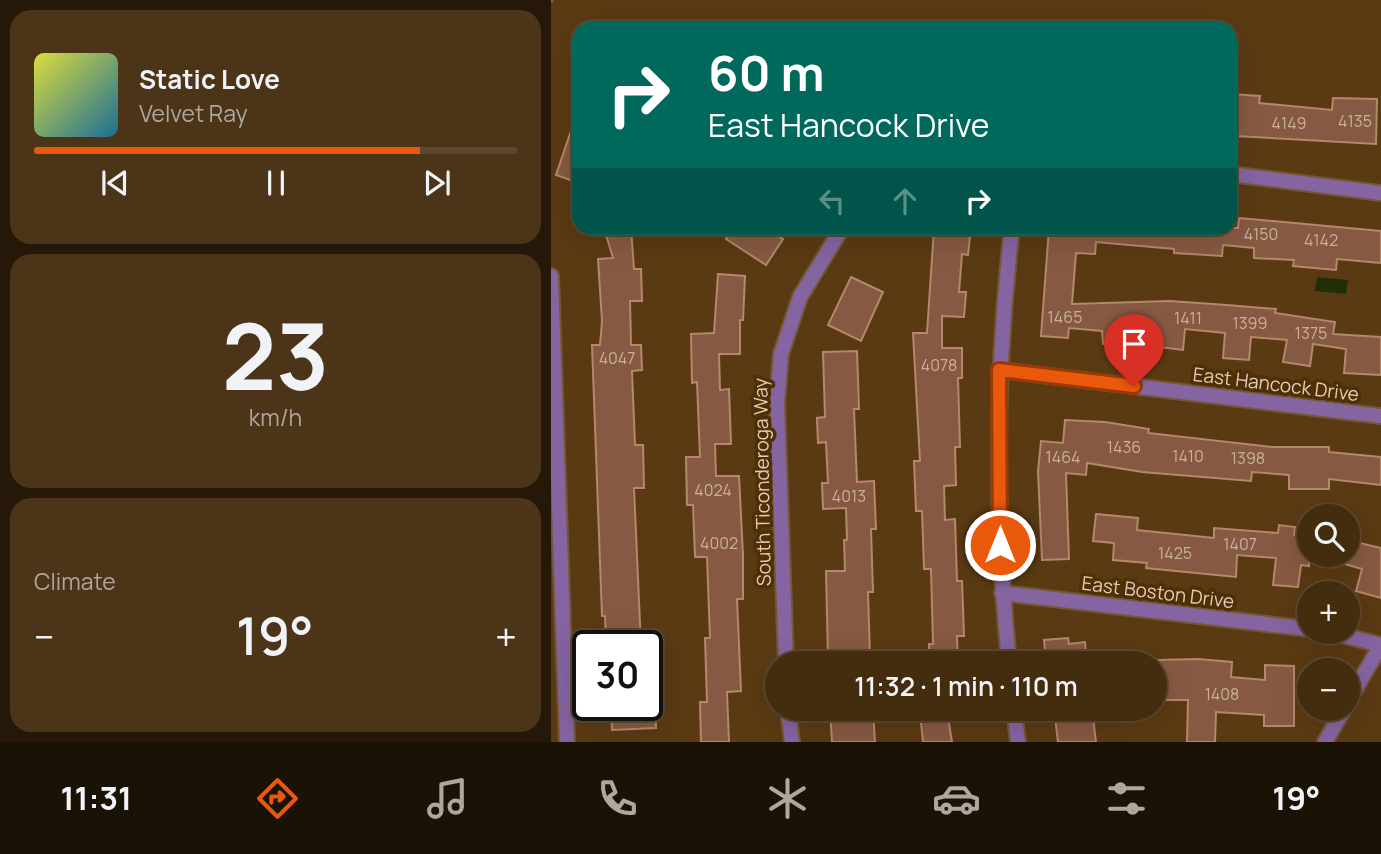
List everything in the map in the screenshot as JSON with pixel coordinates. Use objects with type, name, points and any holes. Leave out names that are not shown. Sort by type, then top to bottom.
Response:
[{"type":"street","points":[[1237,175],[1381,192]]},
{"type":"street","name":"South Ticonderoga Way","points":[[786,651],[777,403],[781,354],[799,297],[836,235]]},
{"type":"street","points":[[1008,651],[1002,593],[999,370],[1011,235]]},
{"type":"street","points":[[551,276],[567,742]]},
{"type":"street","name":"East Hancock Drive","points":[[999,370],[1381,416]]},
{"type":"street","name":"East Boston Drive","points":[[1002,593],[1297,628]]},
{"type":"street","points":[[1360,640],[1381,645],[1360,681]]},
{"type":"street","points":[[789,721],[792,742]]},
{"type":"street","points":[[1015,721],[1018,742]]},
{"type":"street","points":[[1325,742],[1337,721]]},
{"type":"shaded area","points":[[1317,277],[1348,280],[1346,294],[1315,291]]},
{"type":"building","points":[[1237,94],[1260,96],[1259,103],[1332,110],[1333,98],[1377,99],[1376,144],[1237,136]]},
{"type":"building","points":[[572,128],[572,181],[556,175]]},
{"type":"building","points":[[1239,218],[1381,231],[1381,263],[1337,259],[1336,270],[1293,266],[1294,260],[1254,258],[1254,248],[1223,245],[1222,256],[1174,253],[1174,249],[1096,242],[1095,254],[1076,253],[1072,304],[1170,301],[1276,309],[1275,313],[1335,322],[1333,334],[1381,337],[1381,375],[1344,373],[1346,349],[1313,344],[1310,366],[1283,362],[1287,340],[1251,337],[1249,360],[1223,358],[1225,333],[1185,329],[1183,350],[1158,347],[1159,342],[1103,344],[1102,331],[1069,328],[1068,338],[1041,336],[1048,235],[1237,235]]},
{"type":"building","points":[[606,235],[632,235],[634,269],[641,269],[642,301],[630,301],[631,345],[641,345],[642,370],[632,371],[635,445],[643,445],[644,488],[634,488],[640,630],[605,630],[605,616],[602,616],[592,345],[600,345],[602,321],[598,259],[613,258]]},
{"type":"building","points":[[729,235],[777,235],[783,239],[766,265],[726,239]]},
{"type":"building","points":[[934,235],[970,235],[968,255],[962,254],[959,292],[966,292],[964,317],[942,316],[942,348],[962,348],[962,378],[958,378],[960,447],[955,447],[956,485],[944,486],[945,520],[955,519],[957,581],[962,581],[964,636],[957,636],[958,651],[929,651],[929,644],[933,644],[931,569],[924,569],[922,511],[916,511],[914,461],[920,461],[913,333],[927,333]]},
{"type":"building","points":[[718,274],[745,276],[743,320],[740,320],[740,354],[719,354],[720,390],[729,389],[731,444],[715,444],[716,476],[739,476],[743,555],[743,599],[737,599],[741,691],[727,692],[729,742],[701,742],[700,702],[707,702],[705,638],[710,638],[707,557],[695,557],[693,505],[687,505],[686,457],[700,457],[697,382],[692,383],[691,334],[714,333]]},
{"type":"building","points":[[851,277],[883,292],[861,341],[828,325]]},
{"type":"building","points":[[857,351],[859,409],[854,409],[857,482],[874,481],[876,529],[871,529],[873,592],[868,592],[870,651],[828,651],[826,571],[845,571],[844,540],[847,540],[846,508],[823,509],[822,483],[828,483],[826,442],[818,443],[817,418],[825,417],[823,352]]},
{"type":"building","points":[[1065,420],[1105,422],[1149,429],[1148,433],[1272,447],[1329,447],[1329,452],[1381,457],[1381,485],[1329,479],[1329,489],[1289,489],[1289,475],[1252,472],[1251,481],[1142,472],[1087,463],[1086,475],[1066,473],[1069,559],[1042,560],[1038,471],[1041,441],[1063,443]]},
{"type":"building","points":[[1096,514],[1138,518],[1137,530],[1214,538],[1214,528],[1278,533],[1279,525],[1295,527],[1297,567],[1301,567],[1299,581],[1297,587],[1273,585],[1276,558],[1237,555],[1236,577],[1146,568],[1147,563],[1113,560],[1114,543],[1093,541]]},
{"type":"building","points":[[1360,543],[1381,548],[1381,598],[1360,592],[1359,581],[1362,569],[1355,567],[1360,567]]},
{"type":"building","points":[[1068,638],[1069,644],[1085,642],[1086,651],[1045,651],[1044,640]]},
{"type":"building","points":[[1167,660],[1232,662],[1231,677],[1265,680],[1265,665],[1294,666],[1294,726],[1264,726],[1264,715],[1216,712],[1215,742],[1187,742],[1188,700],[1167,700]]},
{"type":"building","points":[[612,721],[656,721],[656,728],[612,730]]},
{"type":"building","points":[[831,721],[874,721],[875,742],[832,742]]},
{"type":"building","points":[[921,721],[949,721],[952,742],[923,742]]},
{"type":"building","points":[[1055,721],[1093,721],[1096,742],[1058,742]]},
{"type":"route","points":[[1000,545],[999,370],[1134,386]]}]
